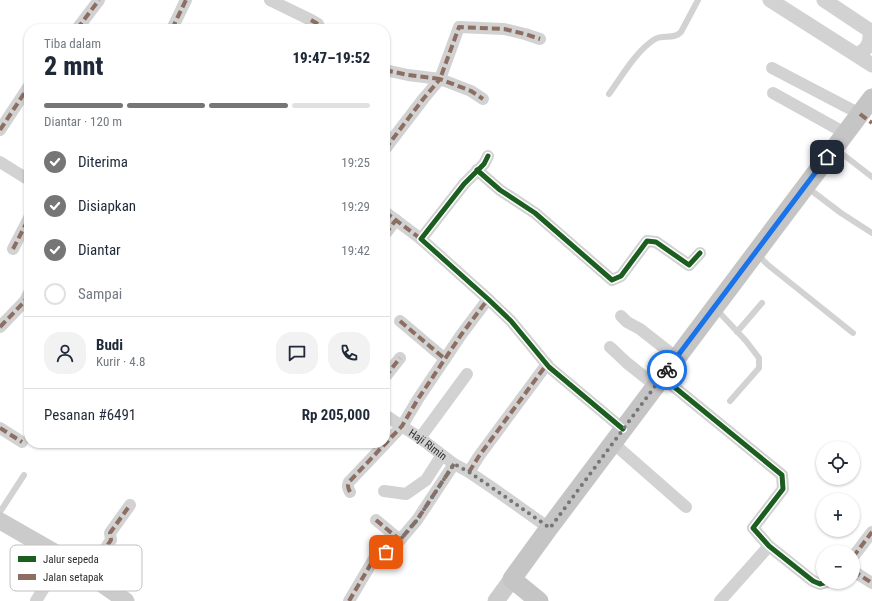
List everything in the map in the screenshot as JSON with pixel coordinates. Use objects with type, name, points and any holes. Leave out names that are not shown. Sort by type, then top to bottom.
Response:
[{"type":"main road","points":[[496,601],[872,98]]},
{"type":"main road","points":[[0,521],[42,545]]},
{"type":"main road","points":[[512,579],[539,601]]},
{"type":"main road","points":[[111,591],[126,601]]},
{"type":"street","points":[[81,24],[99,0]]},
{"type":"street","points":[[174,24],[186,0]]},
{"type":"street","points":[[270,0],[318,24]]},
{"type":"street","points":[[770,0],[872,65]]},
{"type":"street","points":[[824,0],[871,31],[868,46],[857,56]]},
{"type":"street","points":[[390,142],[440,79],[459,27],[504,29],[540,39]]},
{"type":"street","points":[[772,68],[860,114]]},
{"type":"street","points":[[390,71],[440,79],[471,91],[483,99]]},
{"type":"street","points":[[774,93],[840,141]]},
{"type":"street","points":[[0,130],[24,94]]},
{"type":"street","points":[[420,239],[464,184],[484,164],[488,156]]},
{"type":"street","points":[[0,162],[24,177]]},
{"type":"street","points":[[477,170],[500,190],[535,213],[612,280],[620,276],[647,241],[656,242],[689,265],[700,253]]},
{"type":"street","points":[[390,216],[420,239],[511,321],[547,364],[686,507]]},
{"type":"street","points":[[390,228],[396,220]]},
{"type":"street","points":[[13,249],[24,228]]},
{"type":"street","points":[[390,439],[402,426],[418,398],[461,335],[488,299]]},
{"type":"street","points":[[0,327],[24,302]]},
{"type":"street","points":[[621,316],[677,358]]},
{"type":"street","points":[[400,321],[445,359]]},
{"type":"street","points":[[610,347],[627,363],[659,382],[782,474],[783,489],[753,528],[769,546],[816,582]]},
{"type":"street","points":[[390,371],[400,358]]},
{"type":"street","points":[[469,472],[479,456],[547,364]]},
{"type":"street","points":[[420,438],[467,374]]},
{"type":"street","name":"Haji Rimin","points":[[390,418],[420,438],[454,464],[469,472],[550,528]]},
{"type":"street","points":[[0,428],[22,442]]},
{"type":"street","points":[[350,492],[348,489],[349,482],[381,448]]},
{"type":"street","points":[[384,491],[406,494],[426,480],[442,455]]},
{"type":"street","points":[[349,601],[378,552],[386,552],[400,540],[417,520],[454,464]]},
{"type":"street","points":[[108,545],[111,540],[110,533],[130,505]]},
{"type":"street","points":[[376,520],[400,540]]},
{"type":"street","points":[[860,548],[872,532]]},
{"type":"street","points":[[720,601],[769,546]]},
{"type":"street","points":[[860,575],[872,583]]},
{"type":"street","points":[[36,601],[42,591]]},
{"type":"lane","points":[[610,94],[638,54],[649,43],[657,37],[679,35],[698,0]]},
{"type":"lane","points":[[840,141],[872,177]]},
{"type":"lane","points":[[805,187],[872,233]]},
{"type":"lane","points":[[755,253],[852,333]]},
{"type":"lane","points":[[737,332],[762,303]]},
{"type":"lane","points":[[714,308],[746,341],[759,358],[759,368],[730,401]]},
{"type":"lane","points":[[0,512],[24,475]]},
{"type":"marked path","points":[[81,24],[99,0]]},
{"type":"marked path","points":[[174,24],[186,0]]},
{"type":"marked path","points":[[311,20],[318,24]]},
{"type":"marked path","points":[[390,71],[440,79],[459,27],[504,29],[540,39]]},
{"type":"marked path","points":[[390,142],[440,79],[471,91],[483,99]]},
{"type":"marked path","points":[[0,130],[24,94]]},
{"type":"marked path","points":[[860,114],[872,123]]},
{"type":"marked path","points":[[390,216],[421,239]]},
{"type":"marked path","points":[[390,228],[396,220]]},
{"type":"marked path","points":[[13,249],[24,228]]},
{"type":"marked path","points":[[390,439],[402,426],[418,399],[461,335],[488,299]]},
{"type":"marked path","points":[[0,327],[24,302]]},
{"type":"marked path","points":[[400,321],[445,359]]},
{"type":"marked path","points":[[390,371],[400,358]]},
{"type":"marked path","points":[[469,472],[479,456],[547,364]]},
{"type":"marked path","points":[[0,428],[22,442]]},
{"type":"marked path","points":[[350,492],[348,487],[349,482],[381,448]]},
{"type":"marked path","points":[[376,520],[400,540],[417,520],[454,464]]},
{"type":"marked path","points":[[108,545],[111,540],[110,533],[130,505]]},
{"type":"marked path","points":[[860,548],[872,532]]},
{"type":"marked path","points":[[349,601],[378,552],[386,552],[400,540]]},
{"type":"marked path","points":[[860,575],[872,583]]},
{"type":"cycle path","points":[[488,156],[484,164],[464,184],[421,239],[511,321],[549,367],[623,429]]},
{"type":"cycle path","points":[[477,170],[500,190],[535,213],[612,280],[621,276],[647,241],[656,242],[689,265],[700,253]]},
{"type":"cycle path","points":[[662,377],[782,475],[783,489],[753,528],[769,546],[816,582]]},
{"type":"way so far","points":[[386,552],[400,540],[417,520],[454,464],[469,472],[550,528],[667,370]]},
{"type":"route","points":[[667,370],[827,157]]}]
